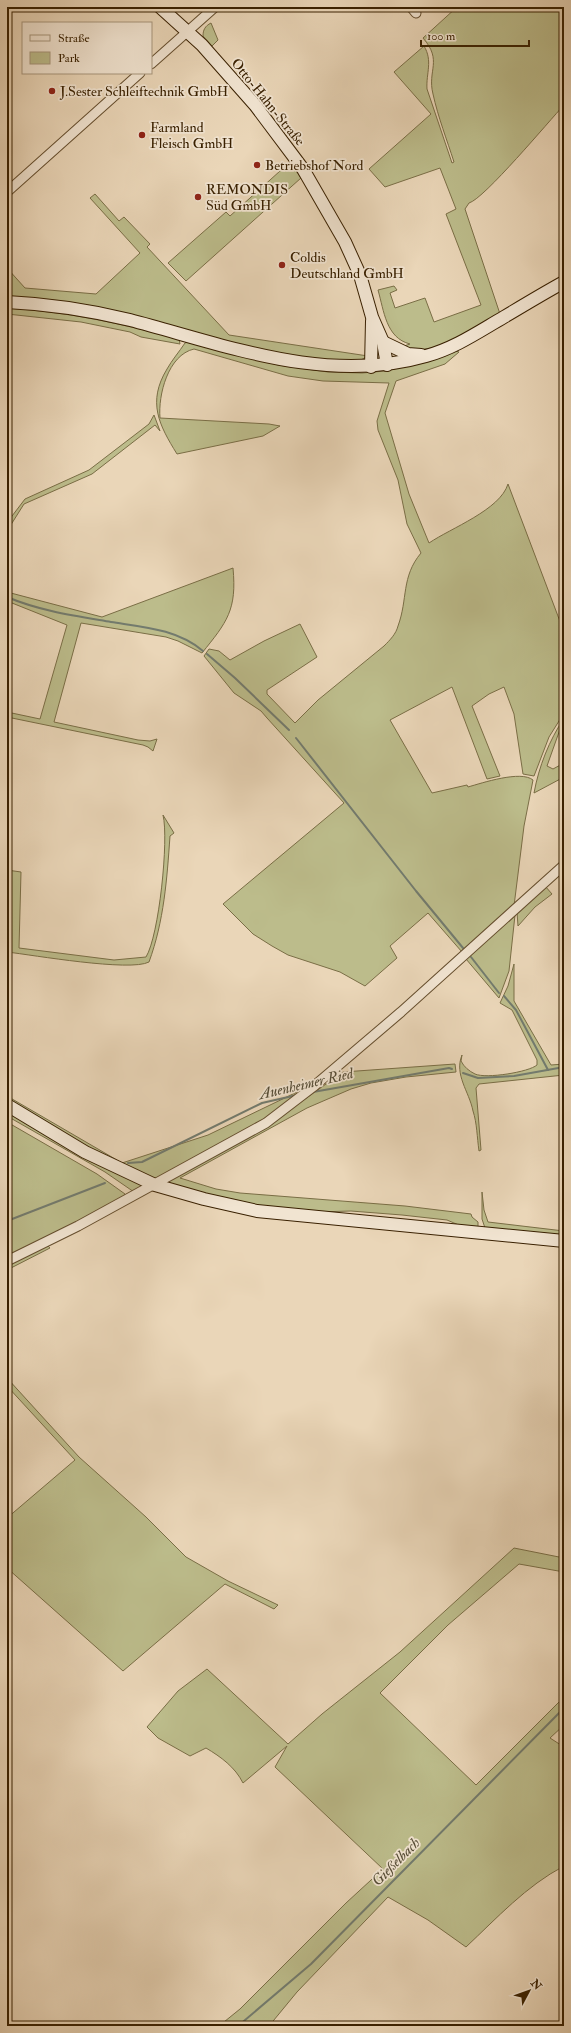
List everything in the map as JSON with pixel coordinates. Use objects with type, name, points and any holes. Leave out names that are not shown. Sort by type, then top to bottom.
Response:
[{"type":"street","name":"Otto-Hahn-Straße","points":[[160,7],[202,45],[255,105],[303,169],[345,242],[360,276],[372,317]]},
{"type":"street","points":[[152,63],[215,7]]},
{"type":"street","points":[[7,192],[139,74]]},
{"type":"street","points":[[7,302],[50,304],[129,320],[262,357],[347,367],[372,367],[426,356],[460,344],[564,282]]},
{"type":"street","points":[[372,317],[383,342],[387,365]]},
{"type":"street","points":[[372,317],[372,367]]},
{"type":"street","points":[[383,342],[408,354],[426,356]]},
{"type":"street","points":[[7,1261],[78,1226],[155,1185],[266,1123],[294,1103],[401,1012],[564,865]]},
{"type":"street","points":[[7,1105],[85,1152],[155,1185],[204,1199],[257,1211],[564,1241]]},
{"type":"green space","points":[[457,7],[564,7],[564,105],[502,174],[477,198],[469,203],[465,209],[500,314],[441,347],[415,350],[398,348],[410,344],[402,341],[391,330],[384,315],[378,290],[394,286],[397,290],[390,293],[395,308],[425,298],[434,322],[481,305],[446,214],[456,209],[440,168],[385,187],[369,169],[431,114],[394,72],[424,46],[427,51],[429,62],[427,89],[452,163],[454,162],[433,94],[432,53],[423,38]]},
{"type":"green space","points":[[211,23],[218,40],[212,46],[203,36],[205,28]]},
{"type":"green space","points":[[290,162],[301,178],[186,281],[168,263],[226,212],[230,216]]},
{"type":"green space","points":[[95,194],[119,221],[124,217],[150,244],[147,247],[229,335],[368,356],[359,361],[347,362],[269,353],[7,298],[7,268],[25,288],[96,294],[140,253],[90,198]]},
{"type":"green space","points":[[7,308],[52,312],[115,323],[179,339],[180,344],[141,337],[130,332],[81,322],[7,314]]},
{"type":"green space","points":[[189,341],[278,365],[328,372],[362,373],[385,371],[424,362],[453,350],[459,352],[445,364],[396,381],[385,413],[409,494],[429,543],[474,518],[485,510],[503,493],[508,484],[564,632],[564,713],[549,737],[534,776],[523,774],[514,714],[504,687],[489,694],[472,706],[500,776],[487,779],[452,687],[390,720],[432,793],[467,785],[468,787],[501,778],[520,776],[533,780],[524,826],[514,906],[462,952],[428,913],[390,946],[397,958],[365,986],[340,972],[288,955],[272,946],[253,934],[223,904],[344,803],[261,711],[234,693],[204,656],[209,649],[219,651],[230,660],[264,641],[300,624],[317,657],[267,690],[267,694],[295,723],[318,700],[384,646],[392,637],[397,629],[401,616],[410,571],[421,553],[407,524],[398,480],[378,430],[377,421],[389,383],[323,381],[288,376],[194,349],[177,359],[166,377],[161,398],[160,418],[269,424],[280,426],[263,436],[177,454],[161,423],[158,413],[157,403],[158,392],[161,381],[169,366],[185,343]]},
{"type":"green space","points":[[154,415],[160,431],[155,425],[92,474],[24,504],[7,531],[9,520],[25,499],[89,470],[149,424]]},
{"type":"green space","points":[[233,568],[234,582],[232,605],[224,624],[202,653],[178,641],[166,637],[81,623],[54,722],[138,740],[150,741],[157,739],[153,751],[143,745],[7,717],[7,712],[40,719],[67,625],[7,601],[7,592],[102,617]]},
{"type":"green space","points":[[564,718],[547,766],[553,769],[564,763],[564,777],[534,793],[545,754]]},
{"type":"green space","points":[[163,815],[174,833],[170,836],[166,884],[161,915],[149,962],[139,965],[103,964],[7,952],[7,870],[21,872],[19,948],[114,960],[146,957],[151,946],[155,929],[162,887],[165,844]]},
{"type":"green space","points":[[545,886],[552,894],[535,907],[518,926],[517,912]]},
{"type":"green space","points":[[515,915],[509,971],[499,998],[466,959]]},
{"type":"green space","points":[[514,964],[514,1001],[551,1065],[564,1064],[564,1075],[479,1084],[476,1088],[481,1150],[479,1151],[474,1116],[461,1076],[460,1062],[462,1055],[461,1061],[465,1067],[473,1073],[480,1075],[488,1076],[517,1072],[537,1065],[537,1060],[512,1010],[500,1003],[508,986]]},
{"type":"green space","points":[[455,1064],[456,1072],[406,1077],[371,1083],[351,1089],[307,1108],[180,1178],[216,1189],[240,1193],[405,1206],[471,1214],[472,1217],[478,1222],[478,1227],[461,1226],[447,1220],[402,1215],[351,1211],[317,1212],[250,1205],[170,1186],[169,1182],[171,1179],[271,1123],[343,1072]]},
{"type":"green space","points":[[315,1081],[251,1131],[157,1181],[123,1167],[7,1102],[7,1096],[122,1163],[208,1135],[295,1093]]},
{"type":"green space","points":[[7,1111],[142,1185],[141,1189],[134,1192],[105,1172],[7,1116]]},
{"type":"green space","points":[[7,1122],[97,1174],[125,1194],[125,1198],[7,1257]]},
{"type":"green space","points":[[482,1192],[484,1210],[488,1222],[564,1231],[564,1235],[485,1228],[482,1219]]},
{"type":"green space","points":[[47,1245],[50,1248],[7,1270],[7,1264]]},
{"type":"green space","points":[[7,1378],[79,1457],[146,1517],[186,1557],[228,1581],[278,1605],[274,1609],[225,1584],[123,1671],[7,1568],[7,1518],[75,1460],[7,1386]]},
{"type":"green space","points":[[514,1548],[564,1558],[564,1572],[519,1564],[448,1625],[380,1693],[476,1785],[564,1697],[564,1725],[550,1738],[564,1747],[564,1866],[550,1874],[524,1893],[466,1947],[428,1920],[388,1897],[297,1992],[269,2026],[219,2026],[240,2009],[346,1903],[383,1869],[275,1767],[287,1746],[243,1783],[236,1772],[227,1763],[206,1748],[190,1756],[158,1738],[147,1727],[178,1691],[207,1669],[288,1744],[322,1714],[400,1652]]},
{"type":"waterway","points":[[7,597],[32,606],[58,612],[171,633],[203,651]]},
{"type":"waterway","points":[[207,654],[235,678],[289,730]]},
{"type":"waterway","points":[[296,738],[416,891],[463,948]]},
{"type":"waterway","points":[[471,957],[499,993]]},
{"type":"waterway","points":[[504,996],[516,1010],[548,1070]]},
{"type":"waterway","name":"Auenheimer Ried","points":[[463,1073],[478,1078],[514,1076],[564,1067]]},
{"type":"waterway","name":"Auenheimer Ried","points":[[313,1092],[449,1068],[452,1069]]},
{"type":"waterway","name":"Auenheimer Ried","points":[[128,1163],[142,1162],[262,1103],[297,1095]]},
{"type":"waterway","name":"Auenheimer Ried","points":[[7,1221],[105,1183]]},
{"type":"waterway","name":"Gießelbach","points":[[238,2026],[311,1964],[564,1708]]},
{"type":"place","name":"J.Sester Schleiftechnik GmbH","points":[[52,91]]},
{"type":"place","name":"Farmland Fleisch GmbH","points":[[142,135]]},
{"type":"place","name":"Betriebshof Nord","points":[[257,165]]},
{"type":"place","name":"REMONDIS Süd GmbH","points":[[198,197]]},
{"type":"place","name":"Coldis Deutschland GmbH","points":[[282,265]]}]
